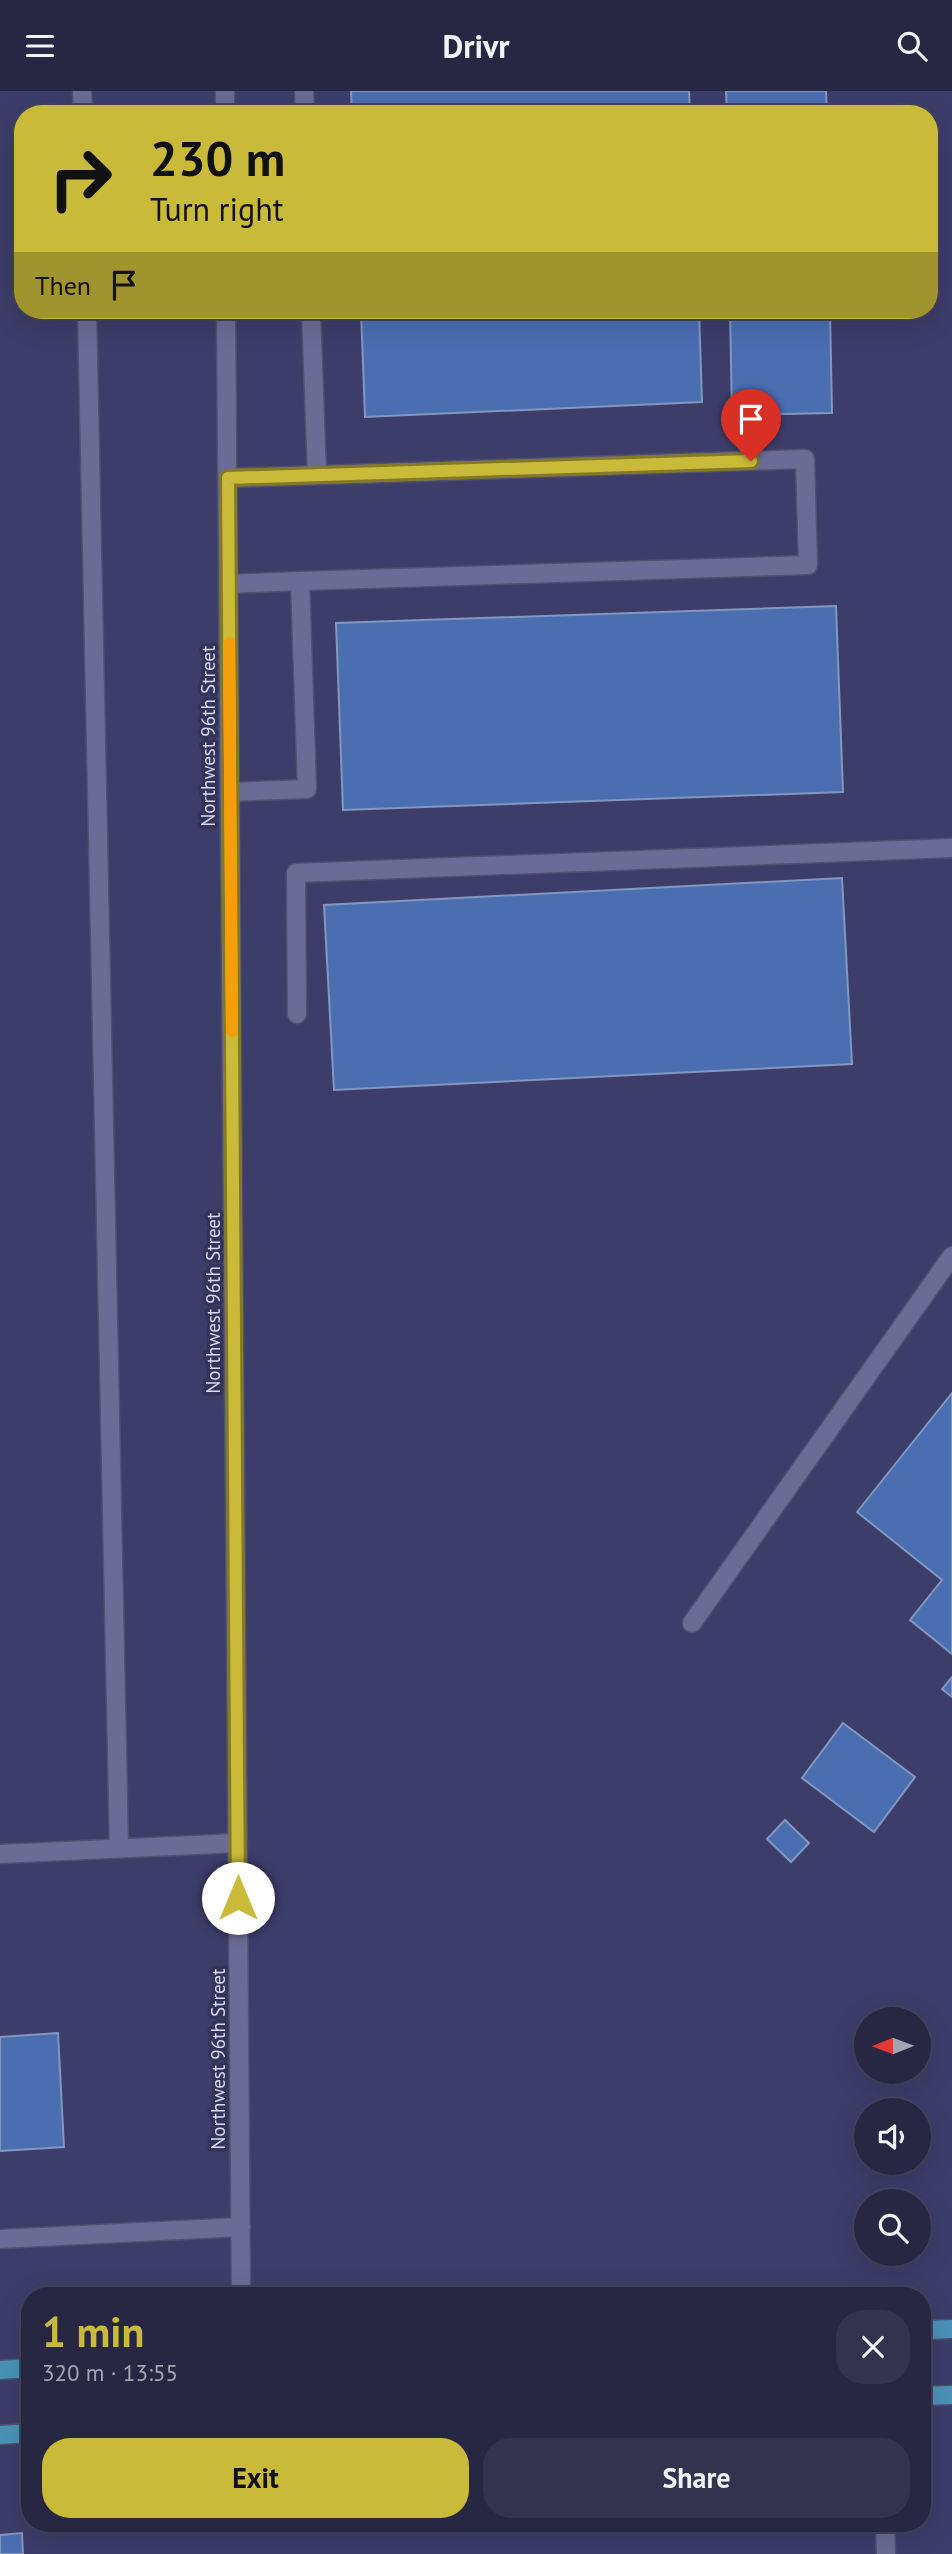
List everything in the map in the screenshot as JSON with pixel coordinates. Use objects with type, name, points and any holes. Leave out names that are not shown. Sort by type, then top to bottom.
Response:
[{"type":"main road","points":[[931,2330],[952,2329]]},
{"type":"main road","points":[[0,2370],[21,2369]]},
{"type":"main road","points":[[931,2396],[952,2395]]},
{"type":"main road","points":[[0,2435],[21,2434]]},
{"type":"street","points":[[87,319],[120,1848]]},
{"type":"street","name":"Northwest 96th Street","points":[[226,319],[241,2287]]},
{"type":"street","points":[[311,319],[317,475]]},
{"type":"street","points":[[228,478],[805,459],[808,565],[228,584]]},
{"type":"street","points":[[230,792],[307,789],[300,581]]},
{"type":"street","points":[[297,1014],[296,873],[952,848]]},
{"type":"street","points":[[692,1623],[952,1256]]},
{"type":"street","points":[[0,1854],[238,1843]]},
{"type":"street","points":[[0,2239],[240,2227]]},
{"type":"street","points":[[886,2532],[886,2554]]},
{"type":"shaded area","points":[[0,91],[952,91],[952,2554],[0,2554]]},
{"type":"building","points":[[351,91],[689,91],[690,105],[352,105]]},
{"type":"building","points":[[726,91],[826,91],[827,105],[727,105]]},
{"type":"building","points":[[361,319],[699,319],[702,402],[365,417]]},
{"type":"building","points":[[730,319],[830,319],[832,413],[732,415]]},
{"type":"building","points":[[836,606],[843,792],[343,810],[336,623]]},
{"type":"building","points":[[842,878],[852,1064],[334,1090],[324,905]]},
{"type":"building","points":[[952,1393],[952,1654],[910,1620],[942,1580],[857,1512]]},
{"type":"building","points":[[952,1677],[952,1697],[942,1689]]},
{"type":"building","points":[[843,1723],[915,1777],[874,1832],[802,1778]]},
{"type":"building","points":[[785,1820],[809,1843],[791,1862],[767,1839]]},
{"type":"building","points":[[58,2033],[64,2147],[0,2151],[0,2037]]},
{"type":"building","points":[[22,2533],[23,2554],[0,2554],[0,2535]]},
{"type":"slow traffic","points":[[229,643],[232,1031]]},
{"type":"route","points":[[238,1898],[228,478],[751,461]]}]
